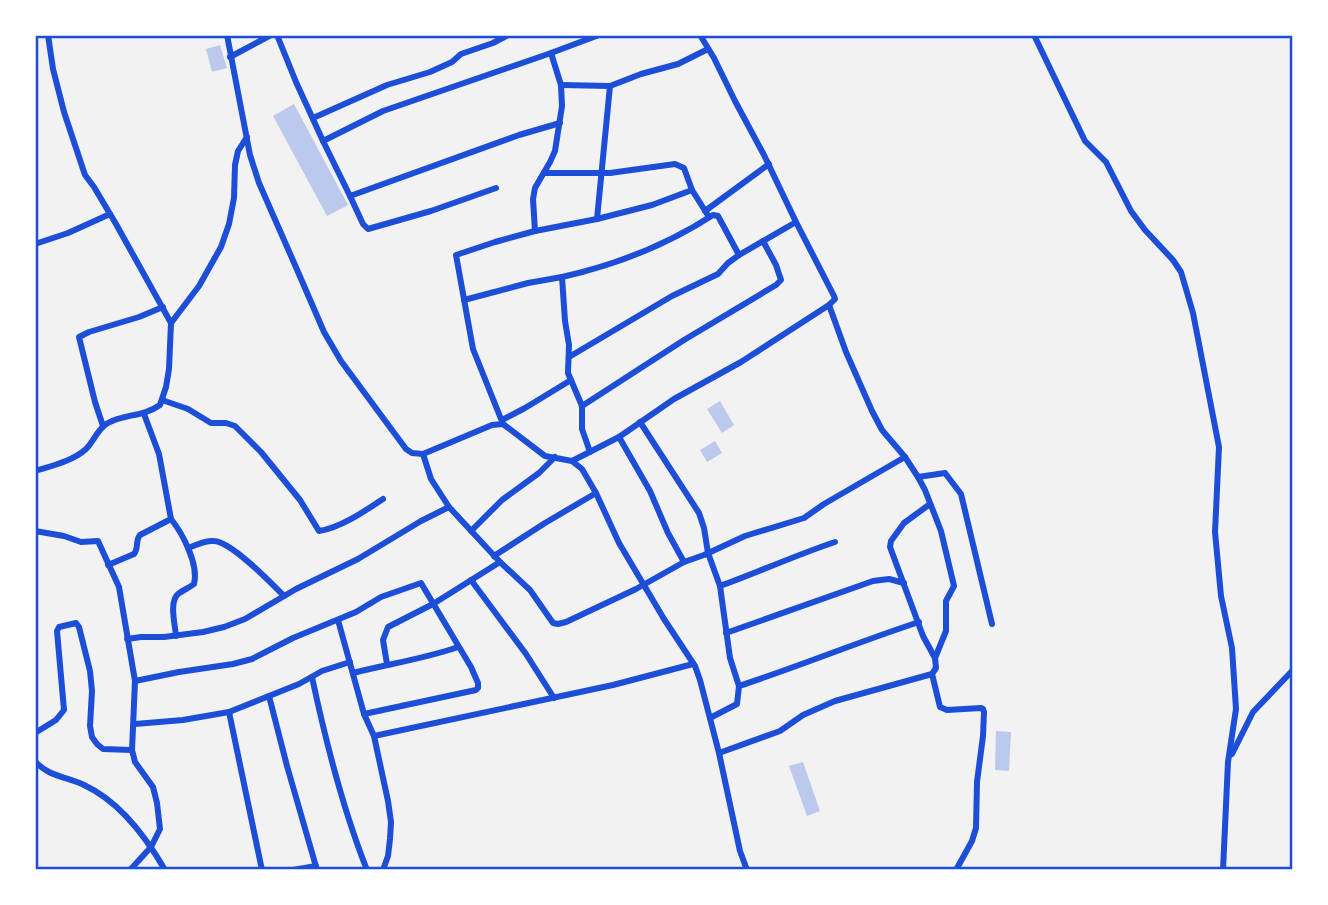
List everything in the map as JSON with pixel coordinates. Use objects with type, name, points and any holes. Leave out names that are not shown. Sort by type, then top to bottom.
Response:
[{"type":"street","points":[[48,35],[56,80],[85,175],[172,323]]},
{"type":"street","points":[[227,35],[250,155],[259,183],[324,332],[341,361],[407,449],[412,453],[423,454],[503,422],[570,380]]},
{"type":"street","points":[[230,57],[271,35]]},
{"type":"street","points":[[277,35],[323,141],[363,224],[368,229],[379,228],[496,188]]},
{"type":"street","points":[[313,118],[387,85],[430,72],[452,62],[461,54],[508,35]]},
{"type":"street","points":[[323,141],[383,111],[599,35]]},
{"type":"street","points":[[572,461],[619,437],[681,395],[741,362],[829,305],[835,298],[769,164],[700,35]]},
{"type":"street","points":[[1034,35],[1086,141],[1106,162],[1131,211],[1181,272],[1193,313],[1219,447],[1215,532],[1221,596],[1232,648],[1236,709],[1228,762],[1223,870]]},
{"type":"street","points":[[561,85],[610,86],[678,64],[708,49]]},
{"type":"street","points":[[536,231],[533,199],[555,151],[562,106],[561,85],[551,53]]},
{"type":"street","points":[[597,219],[610,86]]},
{"type":"street","points":[[351,196],[559,123]]},
{"type":"street","points":[[35,471],[80,453],[103,426],[114,420],[144,414],[160,405],[169,369],[172,323],[199,286],[221,247],[234,198],[238,151],[247,136]]},
{"type":"street","points":[[544,173],[602,173],[675,164],[684,168],[692,190],[707,214],[718,216],[739,256]]},
{"type":"street","points":[[464,300],[626,259],[659,245],[707,214],[769,164]]},
{"type":"street","points":[[692,190],[652,205],[536,231],[458,253],[456,257],[476,358],[503,422],[542,454],[572,461],[582,469],[596,492],[619,543],[699,675],[719,753],[737,842],[747,870]]},
{"type":"street","points":[[35,244],[110,214]]},
{"type":"street","points":[[569,357],[662,301],[718,274],[729,262],[796,222]]},
{"type":"street","points":[[582,406],[776,285],[781,280],[780,274],[763,241]]},
{"type":"street","points":[[562,277],[569,342],[568,368],[570,380],[582,406],[582,429],[590,452]]},
{"type":"street","points":[[719,753],[780,730],[803,715],[835,701],[932,674],[936,668],[935,658],[946,626],[946,601],[954,586],[945,545],[918,477],[882,430],[872,411],[829,305]]},
{"type":"street","points":[[103,426],[79,336],[163,307]]},
{"type":"street","points":[[162,400],[185,408],[211,423],[226,422],[235,426],[261,452],[300,500],[320,531],[352,518],[383,499]]},
{"type":"street","points":[[144,414],[159,454],[169,515],[188,548],[195,573],[192,586],[177,594],[175,599],[176,636]]},
{"type":"street","points":[[640,422],[699,513],[708,553],[720,586],[730,658],[739,685],[737,704],[710,718]]},
{"type":"street","points":[[619,437],[650,491],[684,562]]},
{"type":"street","points":[[423,454],[431,479],[449,507],[530,590],[555,624],[566,622],[684,562],[745,536],[804,517],[905,457]]},
{"type":"street","points":[[471,531],[502,500],[539,473],[555,457]]},
{"type":"street","points":[[918,477],[945,473],[961,494],[992,624]]},
{"type":"street","points":[[494,556],[596,492]]},
{"type":"street","points":[[930,504],[904,523],[890,544],[935,658]]},
{"type":"street","points":[[127,639],[141,636],[176,636],[224,627],[250,617],[296,589],[358,559],[449,507]]},
{"type":"street","points":[[108,565],[136,553],[140,535],[171,519]]},
{"type":"street","points":[[35,531],[81,542],[97,540],[119,587],[135,681],[132,750],[135,762],[153,788],[160,829],[151,847],[130,870]]},
{"type":"street","points":[[188,548],[207,541],[219,541],[229,545],[284,596]]},
{"type":"street","points":[[720,586],[835,542]]},
{"type":"street","points":[[387,664],[383,640],[388,627],[433,604],[500,562]]},
{"type":"street","points":[[726,633],[873,581],[889,579],[904,583]]},
{"type":"street","points":[[471,580],[526,653],[554,698]]},
{"type":"street","points":[[135,681],[252,659],[293,638],[356,612],[381,597],[422,584],[475,675],[477,689],[364,714]]},
{"type":"street","points":[[338,620],[364,714],[374,736],[386,790],[391,822],[388,856],[383,870]]},
{"type":"street","points":[[739,685],[919,622]]},
{"type":"street","points":[[35,733],[56,720],[64,710],[57,631],[60,627],[76,623],[90,671],[92,737],[99,747],[132,750]]},
{"type":"street","points":[[353,673],[436,655],[458,647]]},
{"type":"street","points":[[135,724],[191,719],[229,712],[299,684],[327,669],[350,662]]},
{"type":"street","points":[[374,736],[613,685],[693,664]]},
{"type":"street","points":[[1228,762],[1253,712],[1293,670]]},
{"type":"street","points":[[932,674],[940,707],[947,710],[981,708],[984,712],[977,782],[976,828],[956,870]]},
{"type":"street","points":[[312,677],[333,768],[367,870]]},
{"type":"street","points":[[269,696],[316,868],[292,870]]},
{"type":"street","points":[[229,712],[262,870]]},
{"type":"street","points":[[35,761],[48,772],[85,785],[121,810],[151,847],[165,870]]},
{"type":"building","points":[[220,45],[227,68],[212,72],[206,49]]},
{"type":"building","points":[[294,104],[348,205],[327,216],[273,116]]},
{"type":"building","points":[[720,401],[734,425],[722,433],[707,409]]},
{"type":"building","points":[[715,441],[722,453],[707,462],[700,450]]},
{"type":"building","points":[[996,731],[1011,732],[1009,771],[995,770]]},
{"type":"building","points":[[803,762],[820,811],[807,816],[789,766]]}]
